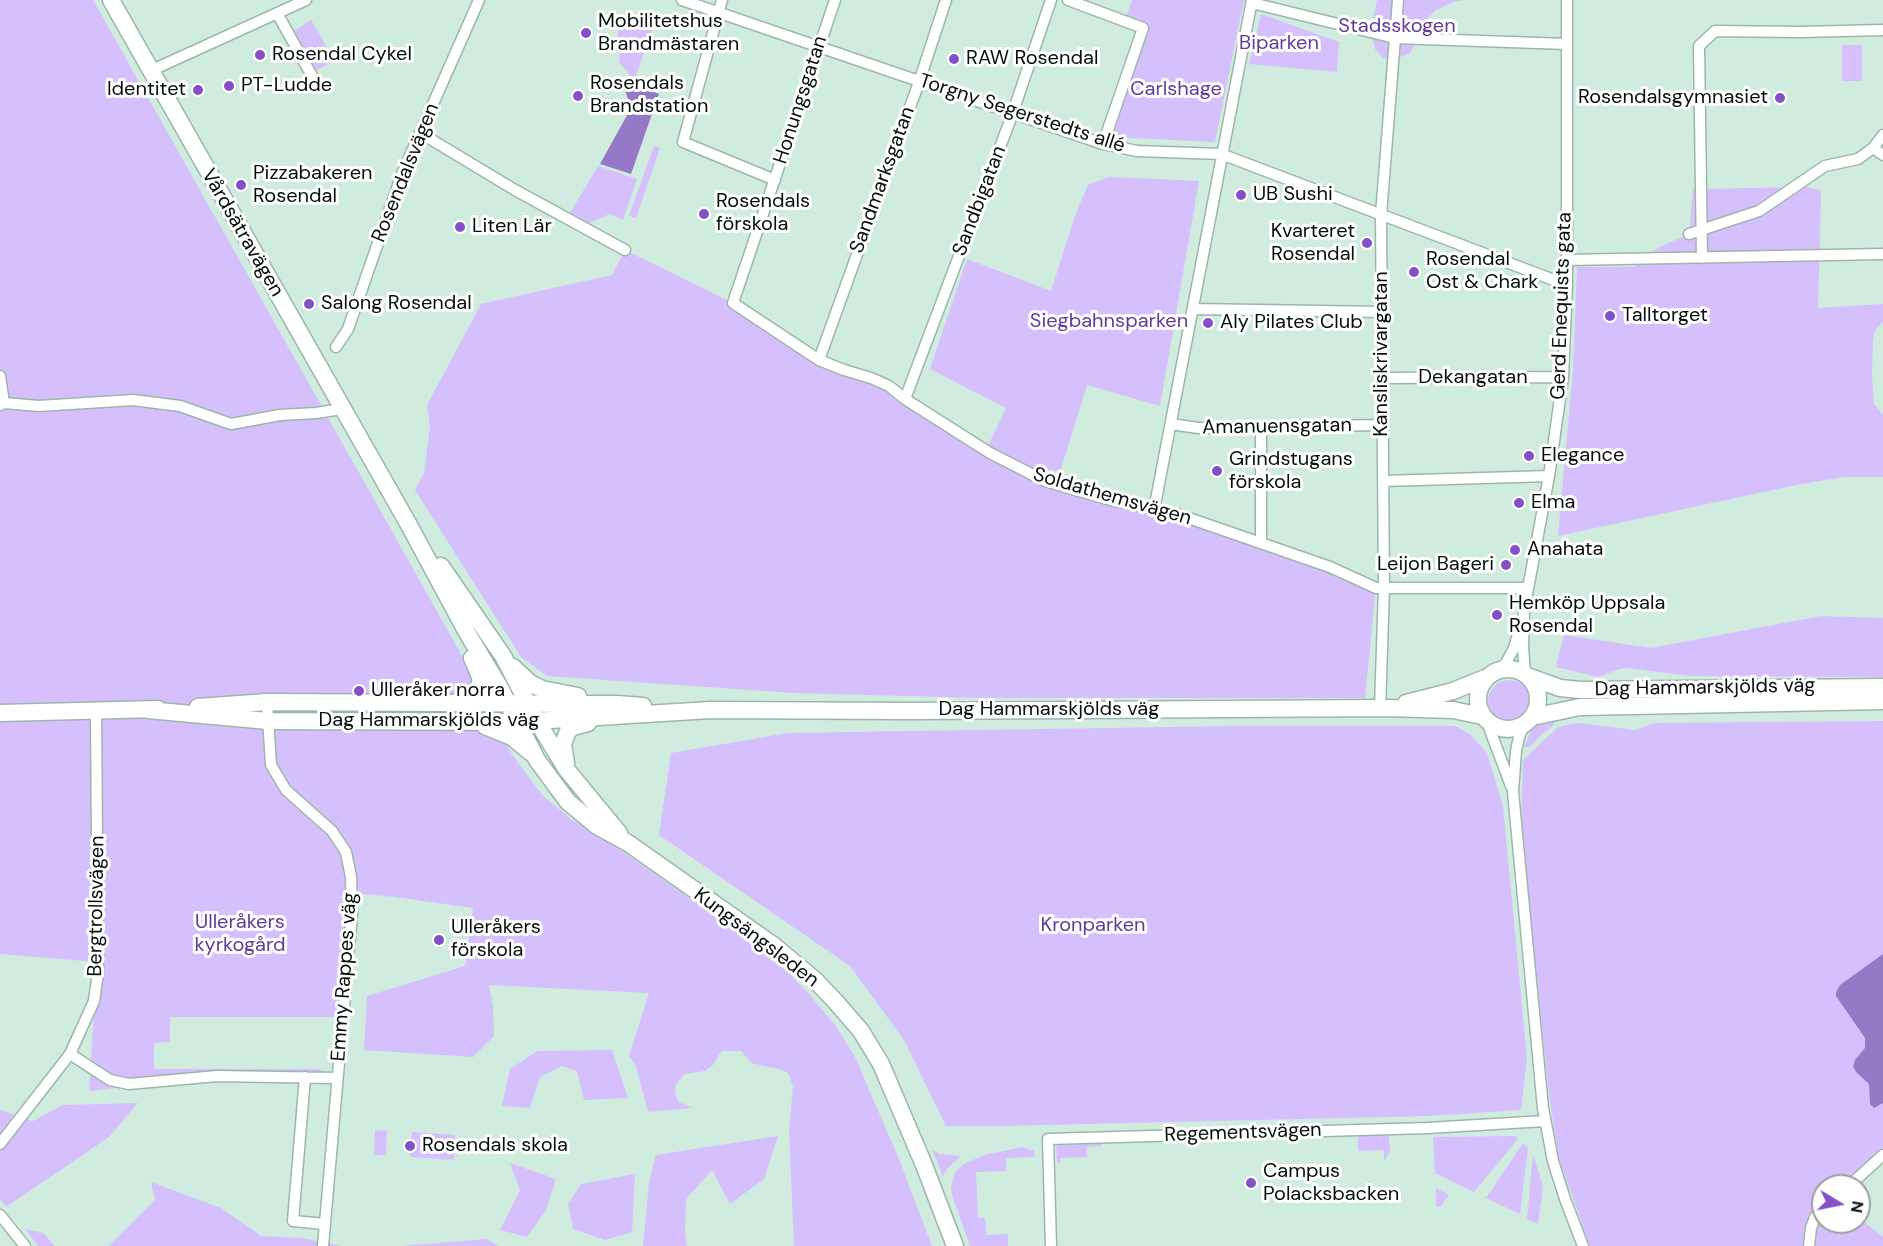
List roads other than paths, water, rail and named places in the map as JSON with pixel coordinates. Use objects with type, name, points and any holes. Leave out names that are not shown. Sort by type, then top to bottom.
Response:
[{"type":"main road","name":"Vårdsätravägen","points":[[111,0],[508,704]]},
{"type":"main road","name":"Vårdsätravägen","points":[[374,466],[503,656],[528,705]]},
{"type":"main road","points":[[450,704],[468,697],[480,686],[480,677],[470,654],[466,631]]},
{"type":"main road","points":[[503,656],[530,683],[542,689],[560,694],[589,697],[616,710]]},
{"type":"main road","points":[[1516,669],[1528,675],[1536,687],[1538,698],[1536,709],[1528,721],[1507,729],[1498,728],[1485,719],[1477,699],[1479,687],[1492,674],[1516,669]]},
{"type":"main road","name":"Dag Hammarskjölds väg","points":[[1384,708],[1453,691],[1492,674]]},
{"type":"main road","name":"Dag Hammarskjölds väg","points":[[1528,675],[1560,688],[1580,690],[1883,687]]},
{"type":"main road","name":"Dag Hammarskjölds väg","points":[[1528,721],[1559,710],[1580,707],[1883,701]]},
{"type":"main road","name":"Dag Hammarskjölds väg","points":[[0,713],[148,710],[267,702],[508,704],[616,710],[1384,708],[1453,710],[1485,719]]},
{"type":"main road","name":"Kungsängsleden","points":[[508,704],[537,760],[568,802],[597,826],[628,843],[795,962],[816,981],[861,1031],[890,1084],[955,1246]]},
{"type":"main road","name":"Kungsängsleden","points":[[528,705],[567,770],[628,843]]},
{"type":"main road","name":"Dag Hammarskjölds väg","points":[[148,710],[268,721],[518,722],[616,710]]},
{"type":"main road","points":[[567,770],[563,744],[568,731],[616,710]]},
{"type":"main road","points":[[473,722],[499,730],[512,737],[537,760]]},
{"type":"street","points":[[150,71],[306,0]]},
{"type":"street","name":"Rosendalsvägen","points":[[336,347],[348,329],[402,174],[422,134],[479,0]]},
{"type":"street","name":"Torgny Segerstedts allé","points":[[682,0],[1103,144],[1137,151],[1221,154],[1567,285]]},
{"type":"street","points":[[722,0],[683,142],[775,180]]},
{"type":"street","name":"Honungsgatan","points":[[733,303],[835,0]]},
{"type":"street","name":"Sandmarksgatan","points":[[819,360],[946,0]]},
{"type":"street","name":"Sandbigatan","points":[[905,399],[1013,112],[1051,0]]},
{"type":"street","points":[[1068,0],[1143,28],[1103,144]]},
{"type":"street","name":"Kansliskrivargatan","points":[[1384,708],[1381,673],[1384,588],[1382,215],[1398,0]]},
{"type":"street","name":"Gerd Enequists gata","points":[[1528,675],[1522,648],[1524,610],[1563,377],[1567,285],[1567,0]]},
{"type":"street","points":[[1154,510],[1252,1],[1395,38],[1567,44]]},
{"type":"street","points":[[277,13],[312,76]]},
{"type":"street","points":[[1702,258],[1699,46],[1706,37],[1715,31],[1883,30]]},
{"type":"street","points":[[422,134],[515,190],[625,250]]},
{"type":"street","points":[[1689,234],[1760,211],[1825,166],[1858,159],[1873,148],[1883,135]]},
{"type":"street","points":[[1873,148],[1883,155]]},
{"type":"street","points":[[1566,260],[1883,254]]},
{"type":"street","name":"Soldathemsvägen","points":[[733,303],[819,360],[889,386],[905,399],[990,453],[1023,471],[1057,484],[1114,501],[1177,514],[1330,567],[1376,588],[1445,593],[1527,588]]},
{"type":"street","points":[[1192,309],[1382,312]]},
{"type":"street","points":[[0,376],[2,404],[39,406],[133,400],[180,406],[231,424],[280,415],[342,409]]},
{"type":"street","name":"Dekangatan","points":[[1382,378],[1563,377]]},
{"type":"street","name":"Amanuensgatan","points":[[1171,424],[1198,428],[1383,425]]},
{"type":"street","points":[[1261,428],[1261,542]]},
{"type":"street","points":[[1383,481],[1548,476]]},
{"type":"street","name":"Gerd Enequists gata","points":[[1492,674],[1506,663],[1514,648],[1524,610]]},
{"type":"street","name":"Emmy Rappes väg","points":[[267,702],[271,765],[286,790],[332,831],[346,852],[353,893],[323,1246]]},
{"type":"street","name":"Bergtrollsvägen","points":[[0,1144],[70,1054],[94,1001],[98,972],[96,710]]},
{"type":"street","points":[[1485,719],[1513,792]]},
{"type":"street","points":[[1528,721],[1519,737],[1513,792],[1545,1121],[1564,1199],[1583,1246]]},
{"type":"street","points":[[70,1054],[110,1080],[129,1084],[218,1076],[337,1078]]},
{"type":"street","points":[[305,1077],[293,1221],[325,1224]]},
{"type":"street","name":"Regementsvägen","points":[[1051,1246],[1047,1139],[1428,1128],[1545,1121]]},
{"type":"street","points":[[1862,1174],[1883,1155]]},
{"type":"street","points":[[0,1215],[25,1246]]},
{"type":"street","points":[[1809,1246],[1811,1227]]},
{"type":"place","name":"Mobilitetshus Brandmästaren","points":[[586,33]]},
{"type":"place","name":"Rosendal Cykel","points":[[260,55]]},
{"type":"place","name":"RAW Rosendal","points":[[954,59]]},
{"type":"place","name":"PT-Ludde","points":[[229,86]]},
{"type":"place","name":"Identitet","points":[[198,90]]},
{"type":"place","name":"Rosendals Brandstation","points":[[578,96]]},
{"type":"place","name":"Rosendalsgymnasiet","points":[[1780,98]]},
{"type":"place","name":"Pizzabakeren Rosendal","points":[[241,185]]},
{"type":"place","name":"UB Sushi","points":[[1241,195]]},
{"type":"place","name":"Rosendals förskola","points":[[704,214]]},
{"type":"place","name":"Liten Lär","points":[[460,227]]},
{"type":"place","name":"Kvarteret Rosendal","points":[[1367,243]]},
{"type":"place","name":"Rosendal Ost & Chark","points":[[1414,272]]},
{"type":"place","name":"Salong Rosendal","points":[[309,304]]},
{"type":"place","name":"Talltorget","points":[[1610,316]]},
{"type":"place","name":"Aly Pilates Club","points":[[1208,323]]},
{"type":"place","name":"Elegance","points":[[1529,456]]},
{"type":"place","name":"Grindstugans förskola","points":[[1217,471]]},
{"type":"place","name":"Elma","points":[[1519,503]]},
{"type":"place","name":"Anahata","points":[[1515,550]]},
{"type":"place","name":"Leijon Bageri","points":[[1506,565]]},
{"type":"place","name":"Hemköp Uppsala Rosendal","points":[[1497,615]]},
{"type":"place","name":"Ulleråker norra","points":[[359,691]]},
{"type":"place","name":"Ulleråkers förskola","points":[[439,940]]},
{"type":"place","name":"Rosendals skola","points":[[410,1146]]},
{"type":"place","name":"Campus Polacksbacken","points":[[1251,1183]]},
{"type":"park label","name":"Stadsskogen","points":[[1397,27]]},
{"type":"park label","name":"Biparken","points":[[1279,44]]},
{"type":"park label","name":"Carlshage","points":[[1176,90]]},
{"type":"park label","name":"Siegbahnsparken","points":[[1109,322]]},
{"type":"park label","name":"Kronparken","points":[[1093,926]]},
{"type":"park label","name":"Ulleråkers kyrkogård","points":[[240,934]]}]
